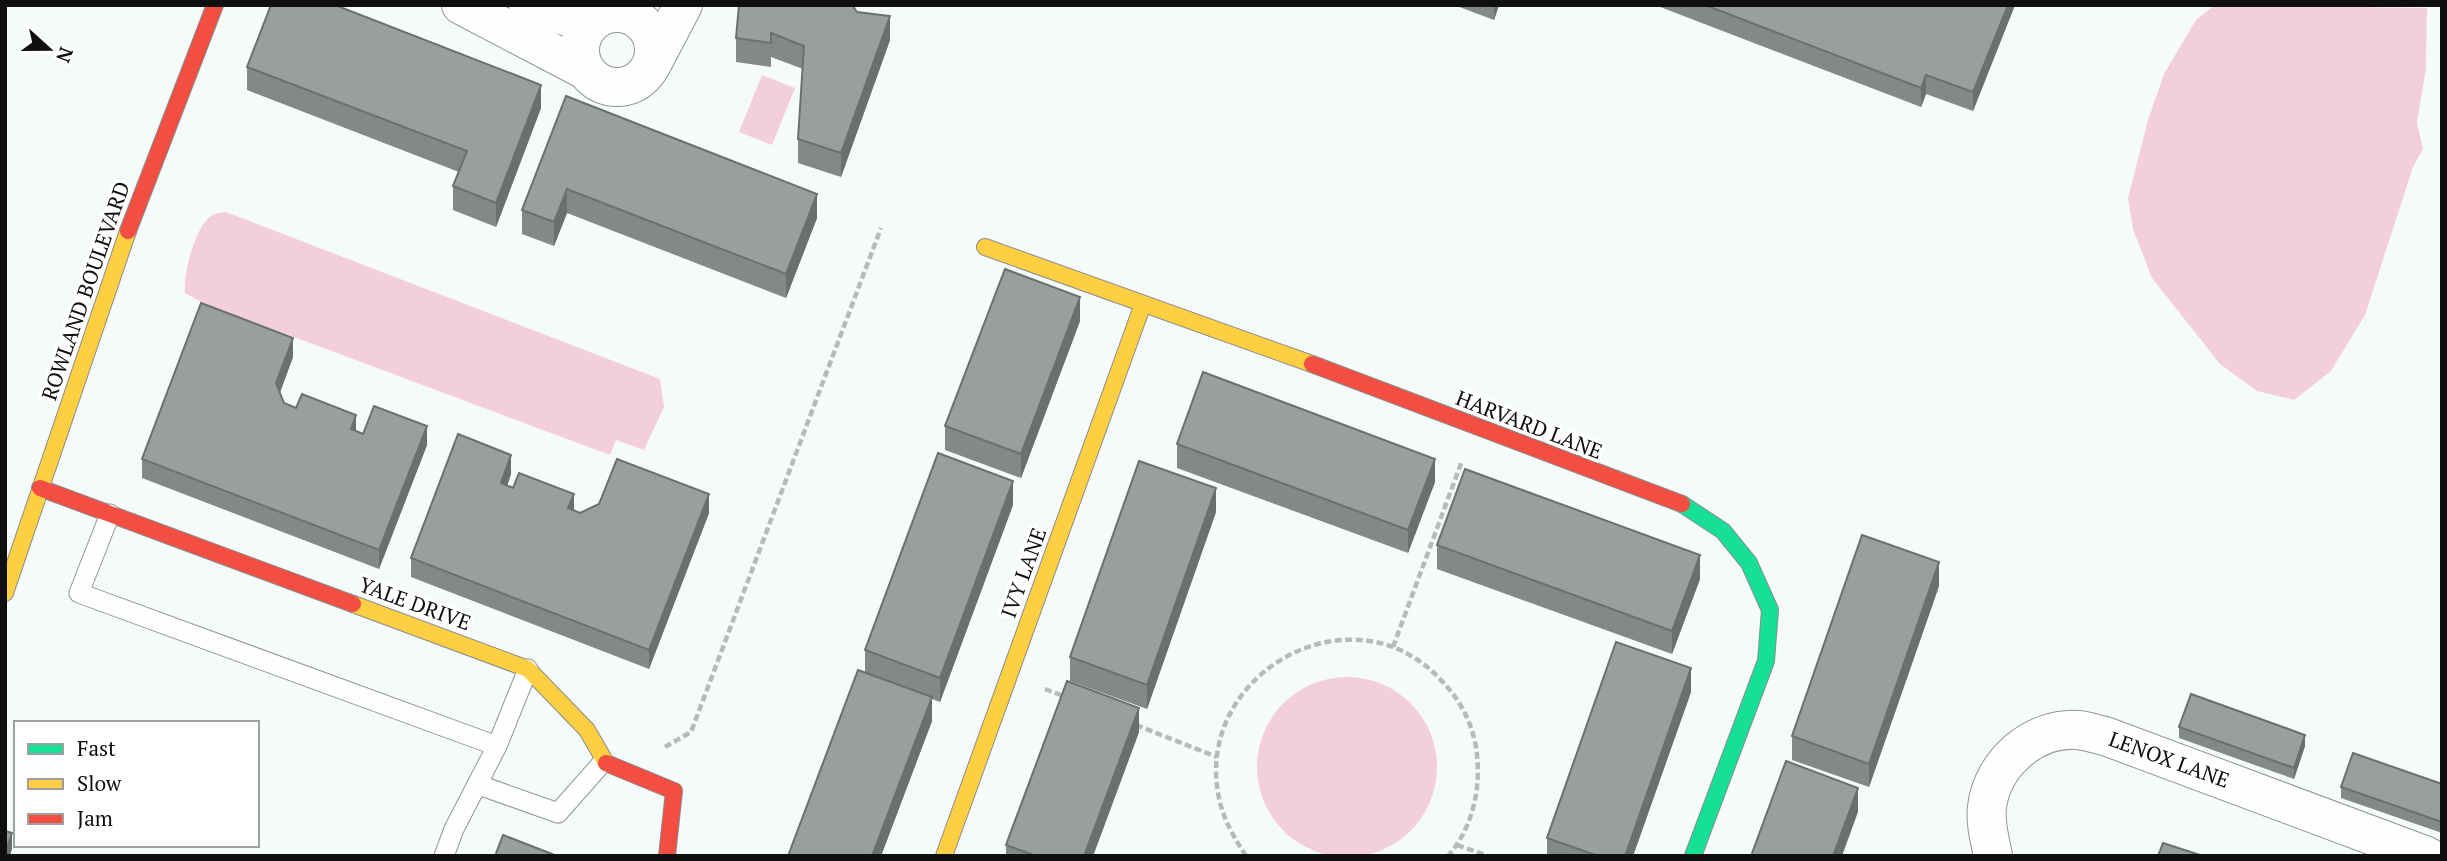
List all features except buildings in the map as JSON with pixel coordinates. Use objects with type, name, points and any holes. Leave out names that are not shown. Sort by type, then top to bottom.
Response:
[{"type":"street","name":"ROWLAND BOULEVARD","points":[[5,593],[113,271],[215,5]]},
{"type":"street","points":[[461,5],[585,70]]},
{"type":"street","points":[[528,5],[571,18],[624,12],[649,32],[653,43],[651,66]]},
{"type":"street","points":[[624,12],[583,34],[579,46],[585,70],[592,79],[613,88],[635,83],[651,66],[683,5]]},
{"type":"street","name":"HARVARD LANE","points":[[985,247],[1316,365],[1689,507],[1723,531],[1749,563],[1770,610],[1766,661],[1693,856]]},
{"type":"street","name":"IVY LANE","points":[[944,856],[1143,304]]},
{"type":"street","name":"YALE DRIVE","points":[[40,488],[528,669],[587,730],[603,762]]},
{"type":"street","name":"LENOX LANE","points":[[1993,856],[1987,807],[2002,767],[2024,745],[2061,732],[2077,730],[2105,736],[2427,856]]},
{"type":"street","points":[[603,762],[674,791],[667,856]]},
{"type":"lane","points":[[110,514],[79,593],[497,746]]},
{"type":"lane","points":[[444,856],[454,829],[497,746],[528,669]]},
{"type":"lane","points":[[479,785],[558,813],[603,762]]},
{"type":"path","points":[[663,748],[691,732],[881,229]]},
{"type":"path","points":[[1393,647],[1466,450]]},
{"type":"path","points":[[1245,856],[1227,826],[1217,792],[1217,757],[1227,719],[1248,685],[1278,659],[1314,643],[1354,639],[1393,647],[1428,666],[1455,695],[1473,730],[1480,769],[1474,809],[1457,845],[1448,856]]},
{"type":"path","points":[[1035,685],[1074,700]]},
{"type":"path","points":[[1126,721],[1217,757]]},
{"type":"path","points":[[1457,845],[1488,856]]},
{"type":"shaded area","points":[[2215,5],[2427,8],[2426,68],[2417,123],[2423,149],[2413,167],[2365,315],[2331,371],[2294,400],[2257,391],[2220,364],[2152,278],[2133,229],[2128,198],[2148,120],[2164,74],[2196,20]]},
{"type":"shaded area","points":[[762,75],[795,88],[772,145],[739,132]]},
{"type":"shaded area","points":[[226,212],[660,379],[664,407],[644,450],[616,440],[610,455],[203,303],[185,293],[188,263],[200,230],[211,216]]},
{"type":"shaded area","points":[[1347,677],[1381,684],[1411,703],[1430,733],[1437,767],[1430,801],[1411,831],[1381,850],[1347,857],[1313,850],[1283,831],[1264,801],[1257,767],[1264,733],[1283,703],[1313,684]]},
{"type":"traffic: fast","points":[[1682,504],[1723,531],[1749,563],[1770,610],[1766,661],[1693,856]]},
{"type":"traffic: slow","points":[[5,593],[128,231]]},
{"type":"traffic: slow","points":[[985,247],[1312,364]]},
{"type":"traffic: slow","points":[[944,856],[1143,304]]},
{"type":"traffic: slow","points":[[353,604],[528,669],[587,730],[606,763]]},
{"type":"traffic: jam","points":[[128,231],[215,5]]},
{"type":"traffic: jam","points":[[1312,364],[1682,504]]},
{"type":"traffic: jam","points":[[40,488],[353,604]]},
{"type":"traffic: jam","points":[[606,763],[674,791],[667,856]]}]
